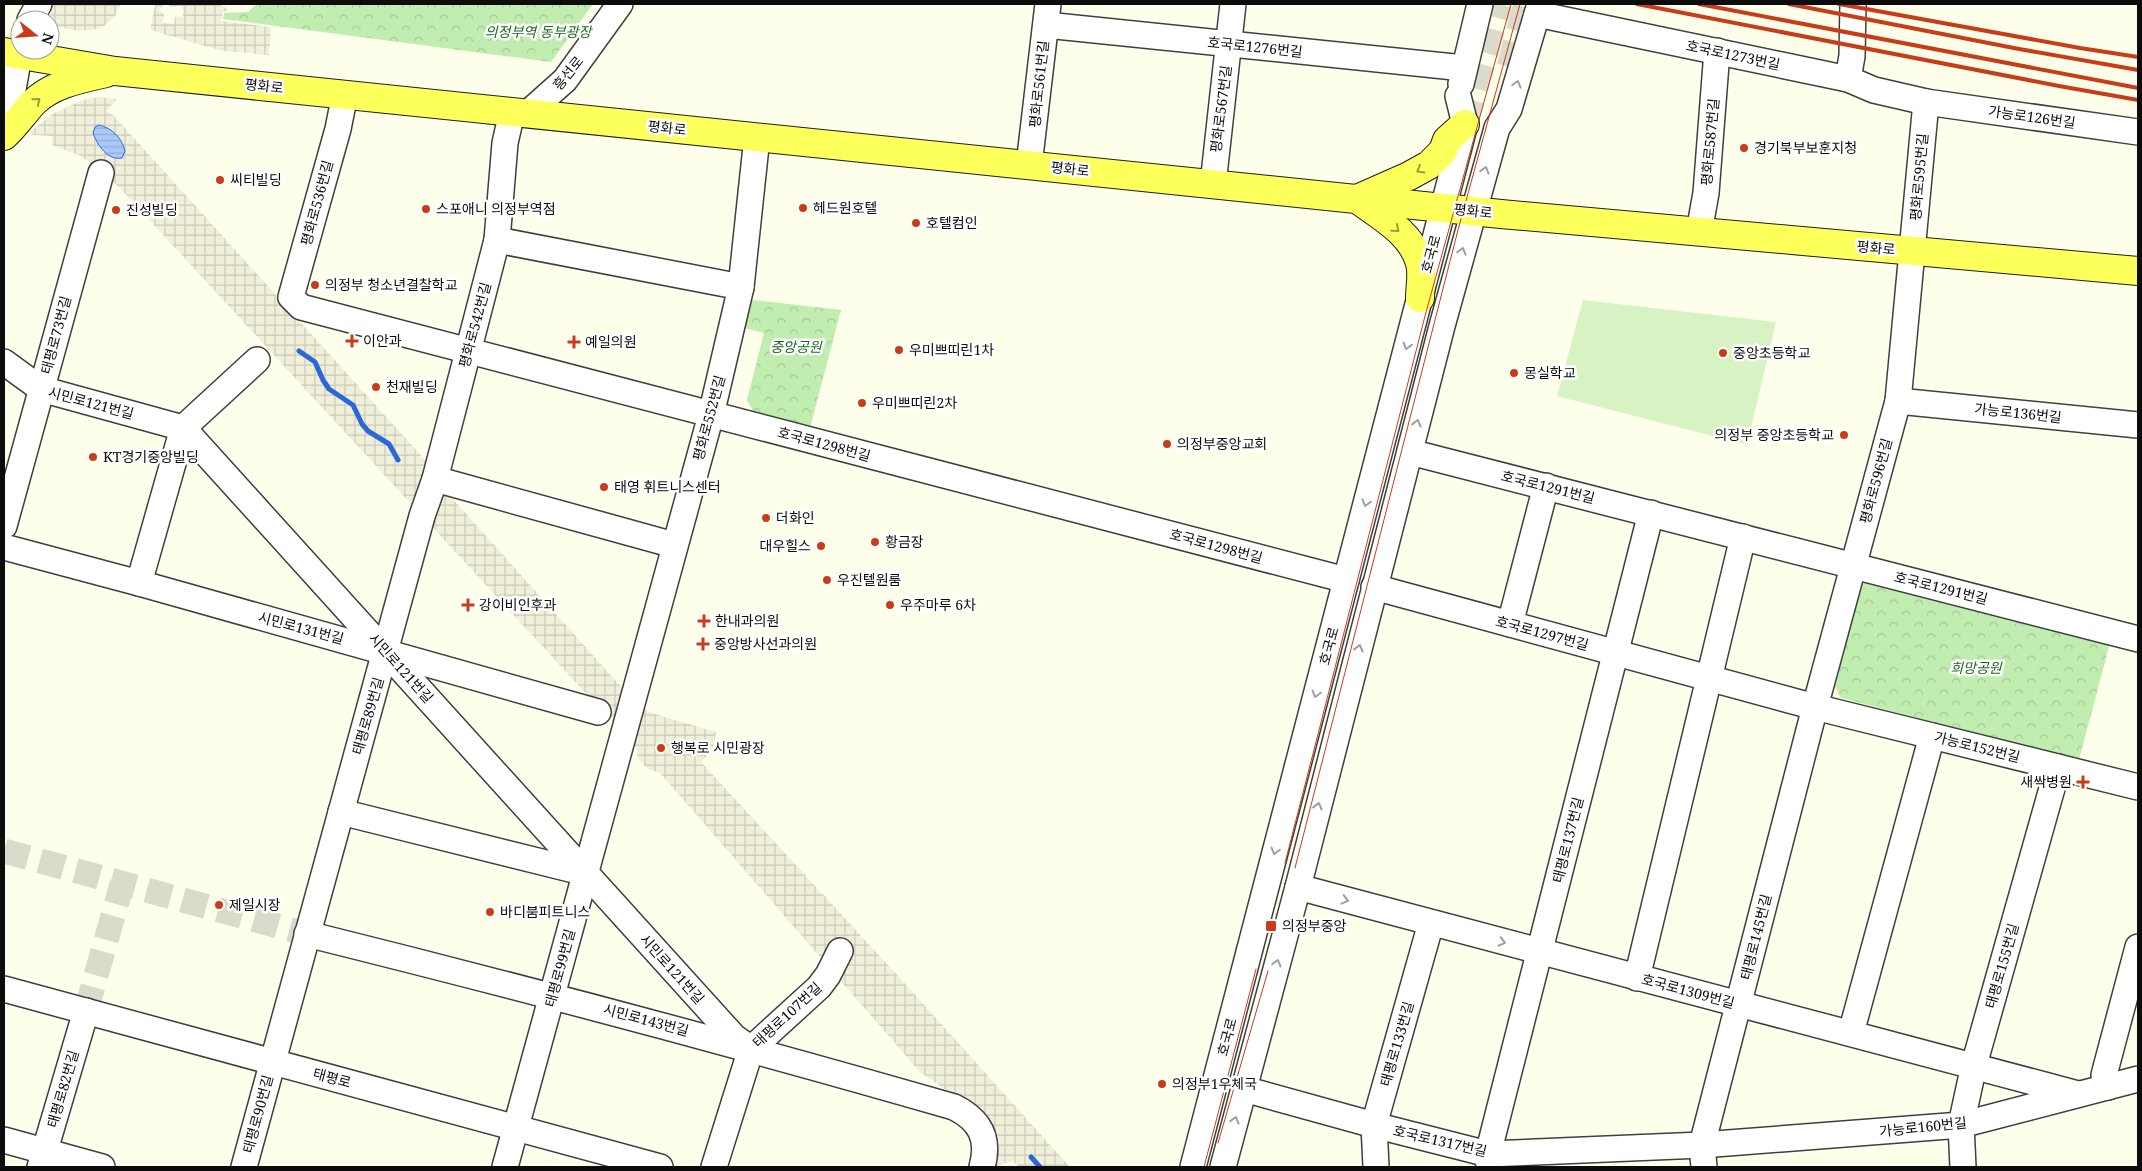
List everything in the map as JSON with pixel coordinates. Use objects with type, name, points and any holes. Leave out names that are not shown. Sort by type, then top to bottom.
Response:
[{"type":"main road","name":"평화로","points":[[57,60],[115,71],[1443,208],[2138,272]]},
{"type":"main road","points":[[4,136],[34,102],[48,92],[78,80],[115,71]]},
{"type":"main road","points":[[1420,298],[1420,263],[1413,249],[1398,230],[1357,199],[1421,170],[1443,151],[1456,132]]},
{"type":"street","name":"흥선로","points":[[520,113],[565,80],[620,4]]},
{"type":"street","name":"평화로567번길","points":[[1213,184],[1234,4]]},
{"type":"street","points":[[1456,132],[1458,96],[1480,4]]},
{"type":"street","points":[[1848,79],[1852,56],[1853,4]]},
{"type":"street","points":[[1223,1167],[1298,887],[1442,326],[1497,128],[1509,109],[1539,9]]},
{"type":"street","name":"호국로1273번길","points":[[1539,9],[1848,79],[1874,90],[1926,102]]},
{"type":"street","name":"호국로1276번길","points":[[1047,14],[1229,44],[1464,68]]},
{"type":"street","name":"평화로561번길","points":[[1029,165],[1047,14]]},
{"type":"street","name":"평화로587번길","points":[[1699,232],[1706,193],[1718,51]]},
{"type":"street","points":[[4,123],[12,95],[14,60]]},
{"type":"street","name":"평화로536번길","points":[[301,307],[291,297],[338,129],[345,94]]},
{"type":"street","name":"가능로126번길","points":[[1926,102],[2138,132]]},
{"type":"street","name":"평화로595번길","points":[[1912,251],[1926,102]]},
{"type":"street","name":"평화로542번길","points":[[418,534],[435,479],[497,240],[505,143],[520,113]]},
{"type":"street","name":"호국로","points":[[1193,1167],[1443,208],[1456,132]]},
{"type":"street","name":"평화로552번길","points":[[627,722],[711,415],[741,287],[757,137]]},
{"type":"street","name":"태평로73번길","points":[[4,526],[101,173]]},
{"type":"street","points":[[497,240],[741,287]]},
{"type":"street","name":"평화로596번길","points":[[1815,707],[1898,401],[1912,251]]},
{"type":"street","name":"호국로1298번길","points":[[301,307],[1346,580]]},
{"type":"street","points":[[139,582],[183,428],[257,360]]},
{"type":"street","name":"시민로121번길","points":[[4,362],[41,389],[183,428],[734,1037],[751,1049]]},
{"type":"street","name":"가능로136번길","points":[[1898,401],[2138,425]]},
{"type":"street","name":"호국로1291번길","points":[[1410,452],[2138,639]]},
{"type":"street","points":[[435,479],[674,545]]},
{"type":"street","points":[[1510,624],[1546,486]]},
{"type":"street","name":"태평로137번길","points":[[1489,1160],[1539,952],[1651,513]]},
{"type":"street","name":"태평로89번길","points":[[272,1062],[418,534]]},
{"type":"street","points":[[1637,978],[1743,537]]},
{"type":"street","name":"시민로131번길","points":[[4,547],[139,582],[598,712]]},
{"type":"street","name":"호국로1297번길","points":[[1374,587],[1815,707]]},
{"type":"street","name":"가능로152번길","points":[[1815,707],[2138,787]]},
{"type":"street","name":"태평로145번길","points":[[1703,1156],[1738,1004],[1815,707]]},
{"type":"street","name":"태평로99번길","points":[[505,1167],[627,722]]},
{"type":"street","points":[[1851,1033],[1932,736]]},
{"type":"street","name":"태평로155번길","points":[[1963,1167],[1961,1125],[1974,1065],[2058,767]]},
{"type":"street","points":[[342,812],[586,873]]},
{"type":"street","name":"호국로1309번길","points":[[1298,887],[2078,1094]]},
{"type":"street","name":"태평로133번길","points":[[1376,1167],[1374,1125],[1431,923]]},
{"type":"street","name":"시민로143번길","points":[[308,934],[552,995],[954,1107],[966,1113],[977,1123],[984,1142],[982,1167]]},
{"type":"street","points":[[2108,1087],[2104,1075],[2138,947]]},
{"type":"street","name":"태평로107번길","points":[[714,1167],[751,1049],[819,987],[828,975],[840,951]]},
{"type":"street","name":"태평로","points":[[4,989],[660,1167]]},
{"type":"street","name":"태평로82번길","points":[[42,1160],[86,1011]]},
{"type":"street","name":"태평로90번길","points":[[244,1167],[272,1062]]},
{"type":"street","name":"가능로160번길","points":[[1703,1156],[1961,1125],[2138,1079]]},
{"type":"street","name":"호국로1317번길","points":[[1244,1089],[1374,1125],[1489,1160],[1703,1156]]},
{"type":"street","points":[[4,1140],[42,1160],[102,1167]]},
{"type":"green space","name":"의정부역 동부광장","points":[[257,4],[593,4],[551,62],[223,19],[224,13],[248,12]]},
{"type":"green space","points":[[1583,300],[1776,322],[1747,445],[1557,396]]},
{"type":"green space","name":"중앙공원","points":[[749,301],[841,310],[810,428],[754,412],[747,400],[764,333],[741,327]]},
{"type":"green space","name":"희망공원","points":[[1864,574],[2111,639],[2079,760],[1841,698],[1835,687]]},
{"type":"shaded area","points":[[52,4],[121,4],[115,16],[104,26],[98,29],[78,31],[60,27],[60,10],[51,10]]},
{"type":"shaded area","points":[[153,4],[164,4],[159,10],[164,14],[163,23],[174,24],[175,17],[183,16],[182,6],[171,7],[167,4],[219,4],[229,10],[223,12],[221,21],[271,27],[269,55],[223,51],[150,30],[155,5]]},
{"type":"shaded area","points":[[99,97],[117,99],[106,111],[114,116],[426,461],[435,479],[633,700],[651,713],[716,732],[713,748],[701,762],[899,977],[1070,1167],[1019,1167],[1013,1161],[993,1167],[976,1111],[920,1072],[660,773],[648,769],[642,763],[638,757],[636,747],[119,187],[81,156],[52,145],[52,136],[32,135],[31,131],[54,113],[83,100]],"holes":[[[99,125],[114,132],[123,144],[118,159],[107,154],[95,139],[93,133]]]},
{"type":"water","points":[[99,125],[108,128],[119,138],[125,151],[122,158],[108,155],[100,147],[93,133],[95,127]]},
{"type":"waterway","points":[[299,351],[315,362],[329,389],[353,405],[362,424],[368,431],[389,444],[398,460]]},
{"type":"waterway","points":[[1031,1157],[1040,1167]]},
{"type":"tunnel","points":[[1465,124],[1500,4]]},
{"type":"tunnel","points":[[1509,67],[1526,4]]},
{"type":"tunnel","points":[[4,851],[307,934]]},
{"type":"tunnel","points":[[86,1011],[122,884]]},
{"type":"tram line","points":[[1285,863],[1425,316],[1511,4]]},
{"type":"tram line","points":[[1295,868],[1458,230],[1520,4]]},
{"type":"tram line","points":[[1204,1167],[1256,969]]},
{"type":"tram line","points":[[1218,1143],[1268,971]]},
{"type":"railway","points":[[1637,4],[2138,100]]},
{"type":"railway","points":[[1699,4],[2138,88]]},
{"type":"railway","points":[[1789,4],[2138,70]]},
{"type":"railway","points":[[1839,4],[2138,57]]},
{"type":"place","name":"경기북부보훈지청","points":[[1744,148]]},
{"type":"place","name":"씨티빌딩","points":[[220,180]]},
{"type":"place","name":"헤드원호텔","points":[[803,208]]},
{"type":"place","name":"스포애니 의정부역점","points":[[426,209]]},
{"type":"place","name":"진성빌딩","points":[[116,210]]},
{"type":"place","name":"호텔컴인","points":[[916,223]]},
{"type":"place","name":"의정부 청소년결찰학교","points":[[315,285]]},
{"type":"place","name":"이안과","points":[[352,341]]},
{"type":"place","name":"예일의원","points":[[574,342]]},
{"type":"place","name":"우미쁘띠린1차","points":[[899,350]]},
{"type":"place","name":"중앙초등학교","points":[[1723,353]]},
{"type":"place","name":"몽실학교","points":[[1514,373]]},
{"type":"place","name":"천재빌딩","points":[[376,387]]},
{"type":"place","name":"우미쁘띠린2차","points":[[862,403]]},
{"type":"place","name":"의정부 중앙초등학교","points":[[1844,435]]},
{"type":"place","name":"의정부중앙교회","points":[[1167,444]]},
{"type":"place","name":"KT경기중앙빌딩","points":[[93,457]]},
{"type":"place","name":"태영 휘트니스센터","points":[[604,487]]},
{"type":"place","name":"더화인","points":[[766,518]]},
{"type":"place","name":"황금장","points":[[875,542]]},
{"type":"place","name":"대우힐스","points":[[821,546]]},
{"type":"place","name":"우진텔원룸","points":[[827,580]]},
{"type":"place","name":"강이비인후과","points":[[468,605]]},
{"type":"place","name":"우주마루 6차","points":[[890,605]]},
{"type":"place","name":"한내과의원","points":[[704,621]]},
{"type":"place","name":"중앙방사선과의원","points":[[703,644]]},
{"type":"place","name":"행복로 시민광장","points":[[661,748]]},
{"type":"place","name":"새싹병원","points":[[2083,782]]},
{"type":"place","name":"제일시장","points":[[219,905]]},
{"type":"place","name":"바디붐피트니스","points":[[490,912]]},
{"type":"place","name":"의정부중앙","points":[[1271,926]]},
{"type":"place","name":"의정부1우체국","points":[[1162,1084]]}]
